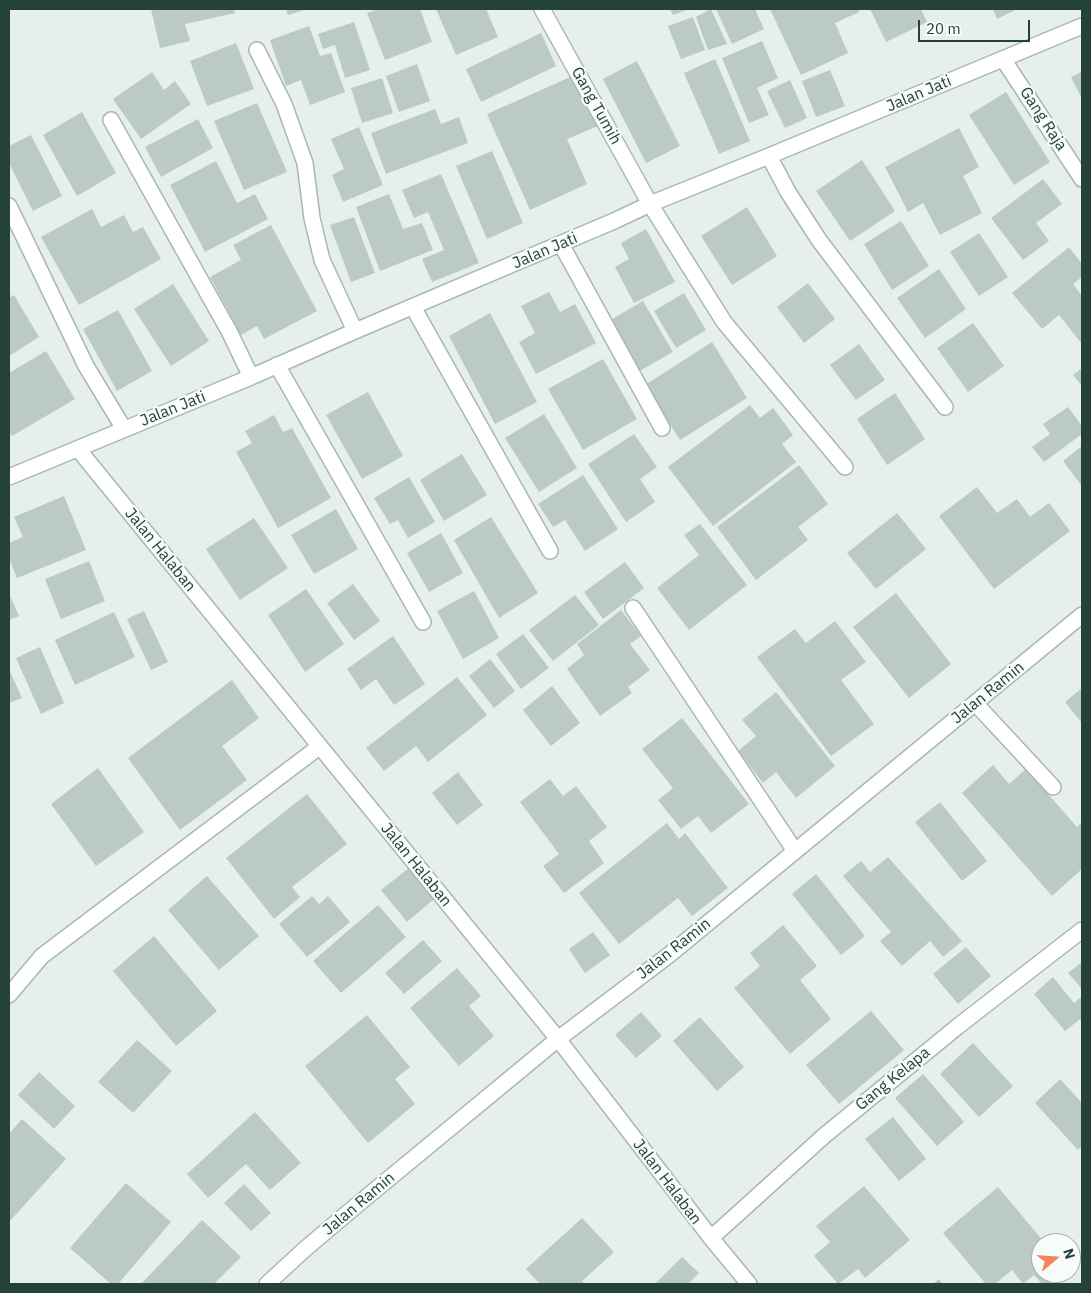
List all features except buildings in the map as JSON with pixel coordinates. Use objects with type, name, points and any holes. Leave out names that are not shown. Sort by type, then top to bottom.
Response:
[{"type":"street","name":"Gang Tumih","points":[[542,9],[650,204],[724,322],[845,467]]},
{"type":"street","name":"Jalan Jati","points":[[9,477],[251,377],[650,204],[1082,26]]},
{"type":"street","points":[[257,50],[284,104],[305,163],[312,218],[322,260],[355,331]]},
{"type":"street","name":"Gang Raja","points":[[1003,59],[1082,179]]},
{"type":"street","points":[[111,120],[230,333],[251,377]]},
{"type":"street","points":[[769,156],[788,192],[818,240],[945,407]]},
{"type":"street","points":[[9,206],[86,366],[124,429]]},
{"type":"street","points":[[561,244],[662,428]]},
{"type":"street","points":[[413,307],[550,551]]},
{"type":"street","points":[[277,365],[423,622]]},
{"type":"street","name":"Jalan Halaban","points":[[78,449],[558,1039],[711,1238],[749,1284]]},
{"type":"street","points":[[633,608],[795,852]]},
{"type":"street","name":"Jalan Ramin","points":[[267,1284],[356,1205],[558,1039],[669,954],[1082,615]]},
{"type":"street","points":[[975,703],[1053,787]]},
{"type":"street","points":[[9,995],[42,956],[319,746]]},
{"type":"street","name":"Gang Kelapa","points":[[711,1238],[825,1135],[957,1027],[1082,930]]}]
